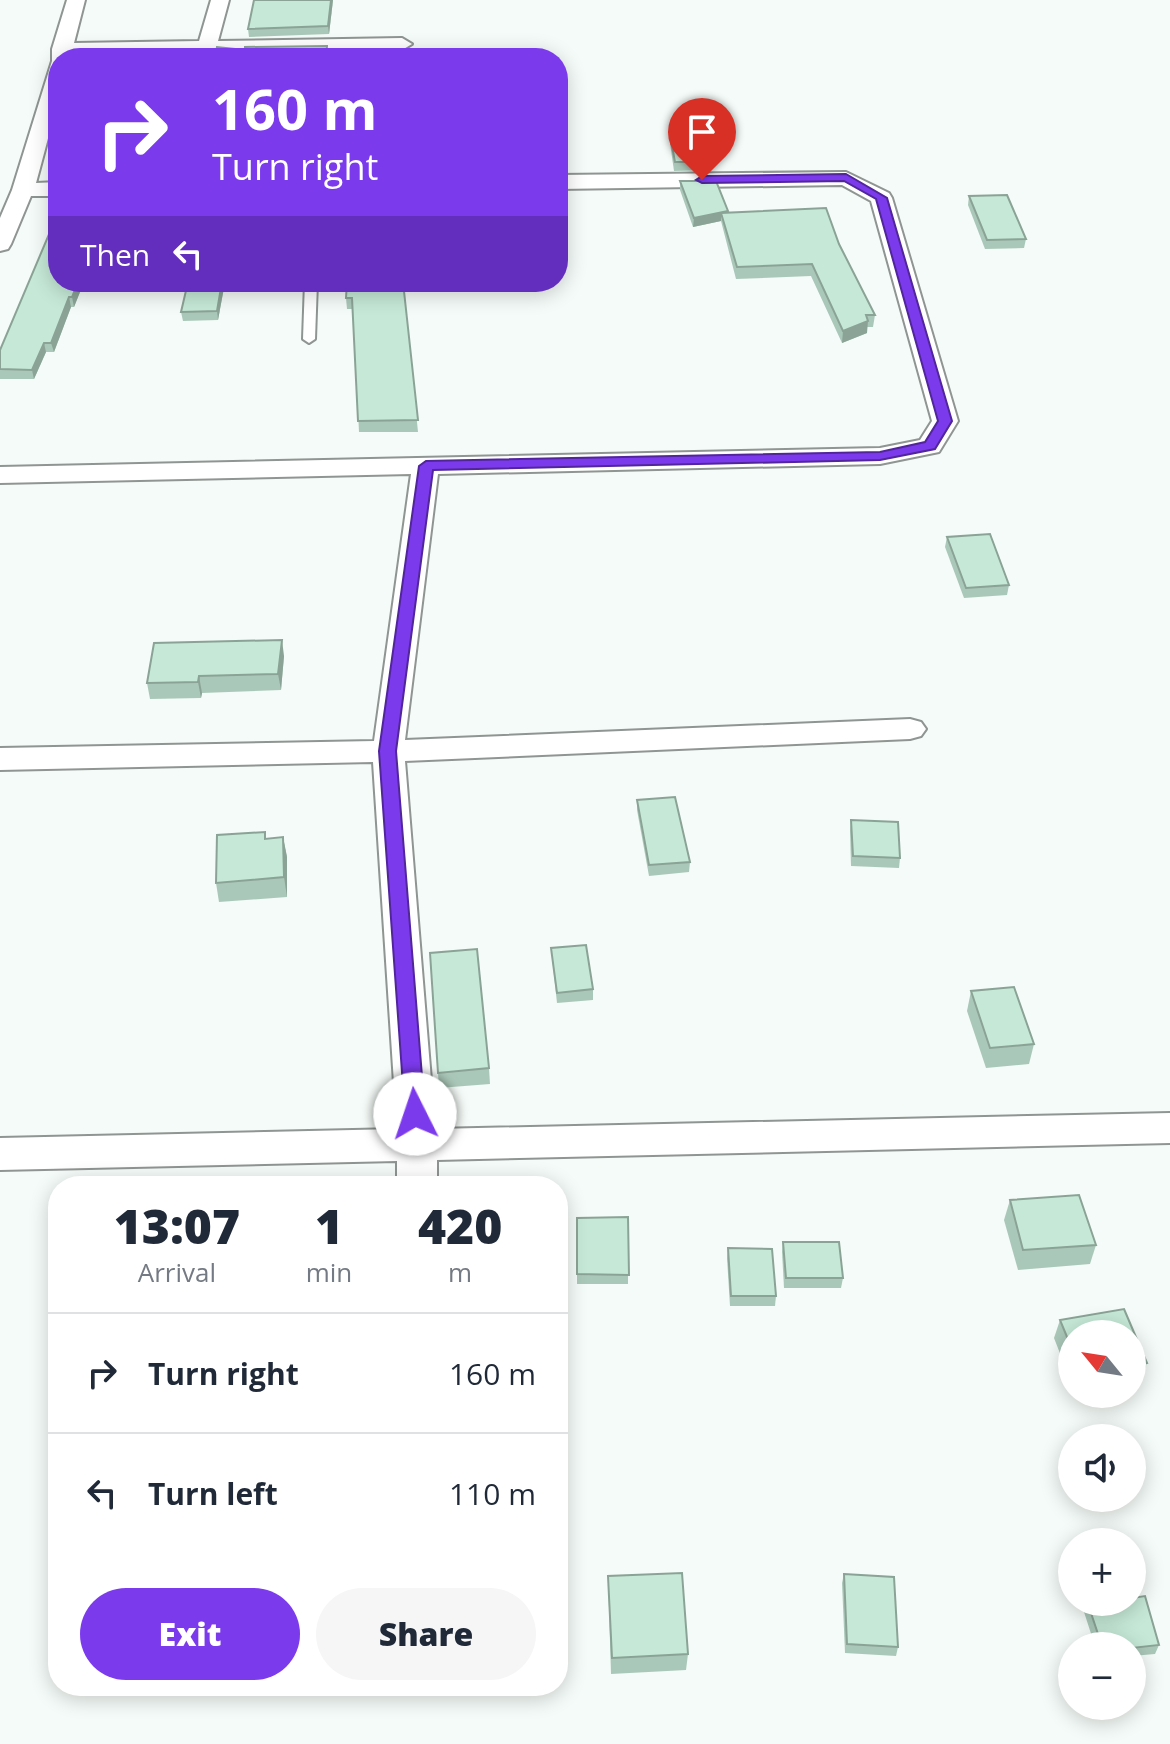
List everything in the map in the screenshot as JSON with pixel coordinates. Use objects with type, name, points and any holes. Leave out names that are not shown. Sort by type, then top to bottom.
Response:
[{"type":"street","points":[[63,48],[76,0]]},
{"type":"street","points":[[207,47],[220,0]]},
{"type":"street","points":[[192,48],[402,44]]},
{"type":"street","points":[[0,244],[23,190],[48,100]]},
{"type":"street","points":[[0,475],[880,456],[930,446],[945,421],[881,198],[846,178],[568,182]]},
{"type":"street","points":[[23,190],[48,189]]},
{"type":"street","points":[[417,1176],[388,751],[426,466]]},
{"type":"street","points":[[0,759],[388,751],[910,729]]},
{"type":"street","points":[[0,1154],[1170,1128]]},
{"type":"lane","points":[[309,339],[311,292]]},
{"type":"building","points":[[254,0],[331,0],[328,26],[248,29]]},
{"type":"building","points":[[327,46],[327,48],[245,47]]},
{"type":"building","points":[[707,134],[712,162],[675,162],[670,135]]},
{"type":"building","points":[[680,181],[716,181],[728,211],[694,218]]},
{"type":"building","points":[[1007,195],[1026,239],[987,240],[969,196]]},
{"type":"building","points":[[826,208],[839,244],[875,315],[866,315],[868,321],[843,331],[812,264],[737,267],[721,213]]},
{"type":"building","points":[[48,237],[48,292],[74,292],[72,297],[69,297],[51,343],[44,343],[32,370],[0,369],[0,350]]},
{"type":"building","points":[[186,292],[220,292],[217,311],[181,312]]},
{"type":"building","points":[[346,292],[404,292],[418,420],[358,421],[352,298],[346,298]]},
{"type":"building","points":[[990,534],[1009,585],[966,588],[947,537]]},
{"type":"building","points":[[282,640],[278,674],[199,676],[198,682],[147,683],[154,643]]},
{"type":"building","points":[[675,797],[690,862],[649,865],[637,800]]},
{"type":"building","points":[[851,820],[898,822],[900,858],[853,856]]},
{"type":"building","points":[[265,832],[265,839],[283,837],[284,877],[216,883],[217,835]]},
{"type":"building","points":[[586,945],[593,989],[557,993],[551,948]]},
{"type":"building","points":[[477,949],[489,1068],[438,1073],[430,953]]},
{"type":"building","points":[[1014,987],[1034,1044],[990,1048],[971,991]]},
{"type":"building","points":[[1079,1195],[1096,1245],[1023,1250],[1010,1200]]},
{"type":"building","points":[[628,1217],[629,1275],[577,1274],[577,1218]]},
{"type":"building","points":[[783,1242],[839,1242],[843,1278],[786,1278]]},
{"type":"building","points":[[728,1248],[772,1249],[776,1296],[731,1296]]},
{"type":"building","points":[[1124,1309],[1129,1320],[1060,1320]]},
{"type":"building","points":[[682,1573],[688,1654],[612,1658],[608,1576]]},
{"type":"building","points":[[844,1574],[894,1577],[898,1647],[847,1644]]},
{"type":"building","points":[[1146,1600],[1159,1645],[1146,1646],[1146,1632],[1097,1632],[1092,1616],[1146,1616]]},
{"type":"route","points":[[415,1114],[388,751],[426,466],[880,456],[930,446],[945,421],[881,198],[846,178],[702,180]]}]
